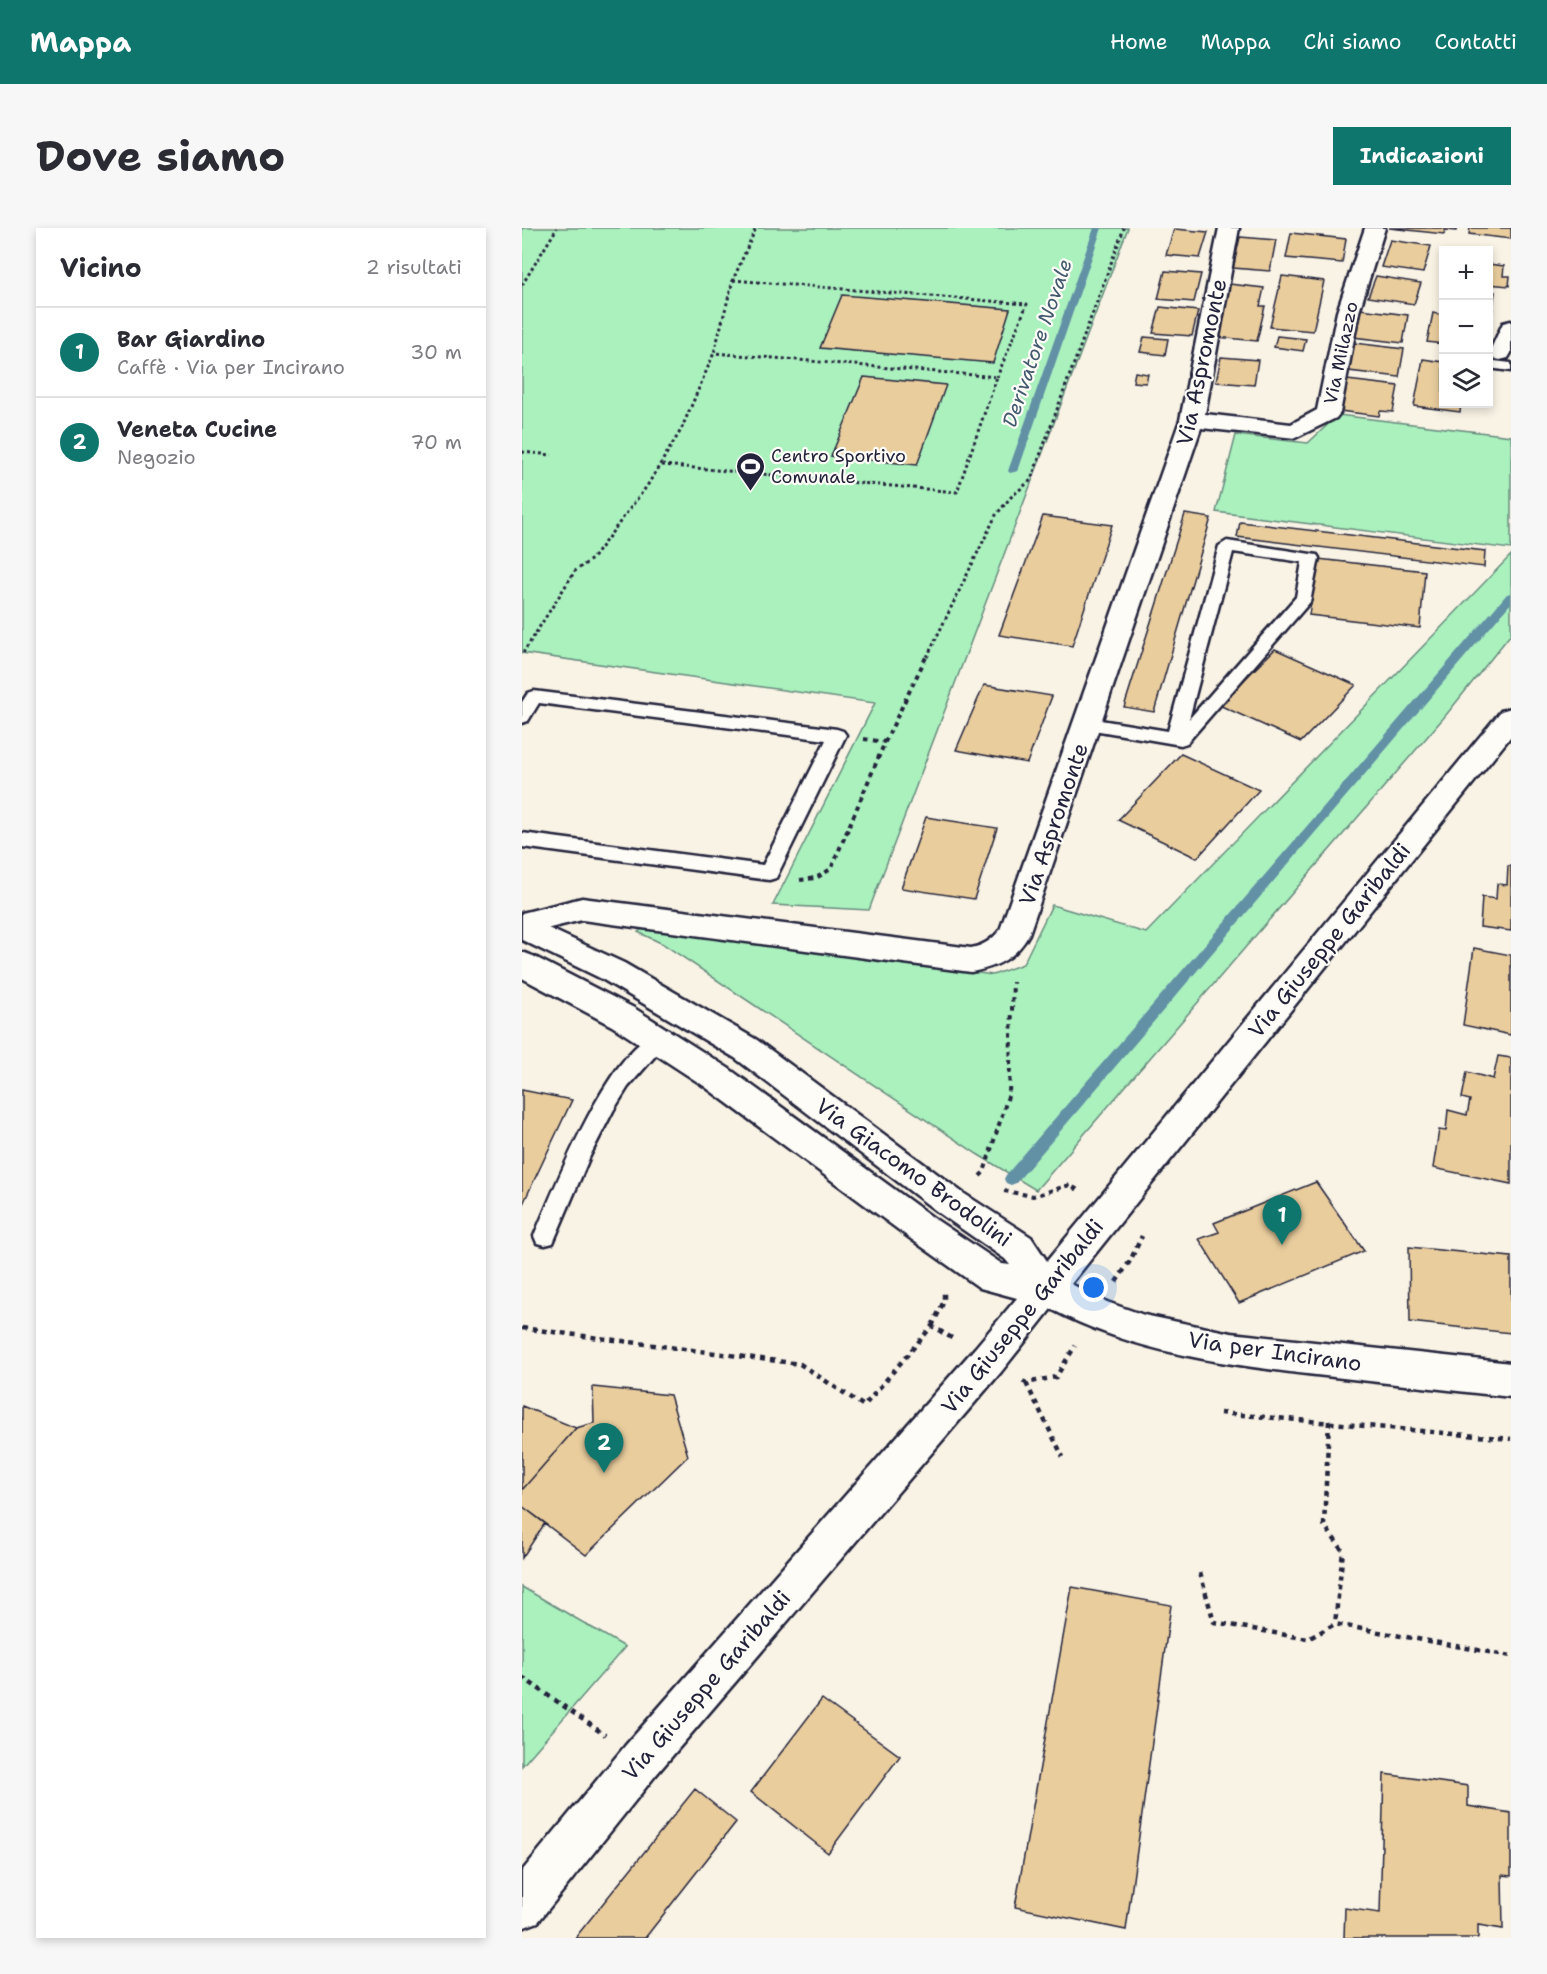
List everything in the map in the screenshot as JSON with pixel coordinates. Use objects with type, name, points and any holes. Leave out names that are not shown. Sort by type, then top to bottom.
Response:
[{"type":"street","name":"Via Aspromonte","points":[[522,926],[582,909],[971,960],[995,953],[1006,945],[1014,933],[1192,420],[1228,228]]},
{"type":"street","name":"Via Milazzo","points":[[1192,420],[1295,431],[1328,413],[1348,312],[1375,228]]},
{"type":"street","points":[[1502,362],[1511,328]]},
{"type":"street","name":"Via Giuseppe Garibaldi","points":[[522,1906],[640,1761],[988,1360],[1511,717]]},
{"type":"street","name":"Via Giacomo Brodolini","points":[[522,926],[621,975],[746,1049],[951,1203],[1018,1248],[1047,1289]]},
{"type":"street","name":"Via Giacomo Brodolini","points":[[522,964],[623,1017],[716,1077],[923,1229],[993,1277],[1047,1289]]},
{"type":"street","name":"Via per Incirano","points":[[1047,1289],[1095,1314],[1144,1330],[1231,1349],[1511,1380]]},
{"type":"lane","points":[[1088,724],[1181,739],[1304,598],[1311,558],[1227,546],[1175,737]]},
{"type":"lane","points":[[522,717],[534,697],[837,735],[769,873],[522,840]]},
{"type":"lane","points":[[545,1236],[608,1097],[646,1051],[659,1040]]},
{"type":"path","points":[[522,285],[557,228]]},
{"type":"path","points":[[523,653],[575,571],[592,559],[662,465],[681,430],[714,353],[733,280],[756,228]]},
{"type":"path","points":[[769,873],[807,881],[820,877],[831,869],[885,742],[996,515],[1030,480],[1124,228]]},
{"type":"path","points":[[662,465],[957,492],[997,377],[1027,304],[733,280]]},
{"type":"path","points":[[714,353],[997,377]]},
{"type":"path","points":[[522,452],[552,455]]},
{"type":"path","points":[[977,1178],[984,1172],[1009,1093],[1014,933]]},
{"type":"path","points":[[522,1328],[800,1364],[864,1406],[932,1326],[988,1360]]},
{"type":"path","points":[[1026,1383],[1063,1457]]},
{"type":"path","points":[[1220,1413],[1511,1439]]},
{"type":"path","points":[[1329,1421],[1324,1525],[1343,1551],[1335,1624]]},
{"type":"path","points":[[1200,1573],[1214,1622],[1308,1640],[1335,1624],[1511,1656]]},
{"type":"path","points":[[522,1677],[640,1761]]},
{"type":"green space","name":"Centro Sportivo Comunale","points":[[522,228],[1128,228],[869,910],[773,905],[875,703],[522,653]]},
{"type":"green space","points":[[1338,415],[1511,436],[1511,549],[1216,512],[1236,435],[1308,443]]},
{"type":"green space","points":[[1511,555],[1511,634],[1446,715],[1036,1190],[977,1154],[663,944],[638,932],[644,927],[993,975],[1023,964],[1052,905],[1146,933]]},
{"type":"green space","points":[[522,1587],[625,1647],[522,1766]]},
{"type":"building","points":[[1389,228],[1457,228],[1456,231],[1445,230],[1444,234]]},
{"type":"building","points":[[1470,228],[1511,228],[1511,239],[1469,234]]},
{"type":"building","points":[[1174,229],[1208,232],[1200,258],[1166,255]]},
{"type":"building","points":[[1291,233],[1346,239],[1342,263],[1286,258]]},
{"type":"building","points":[[1240,237],[1276,240],[1270,271],[1233,268]]},
{"type":"building","points":[[1390,240],[1431,246],[1423,273],[1381,267]]},
{"type":"building","points":[[1493,265],[1504,266],[1503,276],[1510,276],[1509,286],[1493,284]]},
{"type":"building","points":[[1165,271],[1201,274],[1194,302],[1158,299]]},
{"type":"building","points":[[1282,276],[1324,281],[1313,331],[1270,327]]},
{"type":"building","points":[[1376,276],[1421,283],[1414,304],[1368,297]]},
{"type":"building","points":[[1229,284],[1264,288],[1260,306],[1265,306],[1257,341],[1217,337]]},
{"type":"building","points":[[842,295],[1010,309],[993,363],[820,348]]},
{"type":"building","points":[[1160,307],[1198,311],[1192,336],[1153,333]]},
{"type":"building","points":[[1360,309],[1408,315],[1403,343],[1353,337]]},
{"type":"building","points":[[1433,313],[1439,314],[1439,344],[1427,342]]},
{"type":"building","points":[[1277,336],[1306,339],[1303,351],[1274,347]]},
{"type":"building","points":[[1144,337],[1168,339],[1165,355],[1140,352]]},
{"type":"building","points":[[1354,343],[1404,349],[1399,377],[1349,371]]},
{"type":"building","points":[[1221,357],[1258,360],[1254,385],[1216,382]]},
{"type":"building","points":[[1423,359],[1439,361],[1439,408],[1460,408],[1460,412],[1414,406]]},
{"type":"building","points":[[1135,372],[1148,374],[1146,383],[1133,382]]},
{"type":"building","points":[[864,377],[946,385],[917,465],[831,456]]},
{"type":"building","points":[[1347,380],[1398,386],[1393,412],[1380,411],[1379,416],[1340,411]]},
{"type":"building","points":[[1185,514],[1211,518],[1154,712],[1124,707]]},
{"type":"building","points":[[1043,516],[1112,525],[1072,646],[999,635]]},
{"type":"building","points":[[1240,522],[1485,551],[1484,567],[1237,537]]},
{"type":"building","points":[[1318,559],[1425,571],[1420,628],[1309,615]]},
{"type":"building","points":[[1275,649],[1356,685],[1301,742],[1219,705]]},
{"type":"building","points":[[984,685],[1052,696],[1027,763],[956,750]]},
{"type":"building","points":[[1181,754],[1259,790],[1197,858],[1118,820]]},
{"type":"building","points":[[926,817],[997,828],[974,899],[901,888]]},
{"type":"building","points":[[1508,866],[1511,866],[1511,931],[1480,927],[1482,897],[1496,899],[1497,884],[1507,885]]},
{"type":"building","points":[[1474,948],[1511,955],[1511,1035],[1463,1025]]},
{"type":"building","points":[[1498,1056],[1511,1058],[1511,1184],[1433,1168],[1439,1130],[1446,1131],[1448,1110],[1467,1115],[1470,1100],[1462,1098],[1467,1072],[1493,1079]]},
{"type":"building","points":[[522,1090],[572,1100],[522,1206]]},
{"type":"building","points":[[1316,1182],[1364,1251],[1239,1303],[1199,1239],[1219,1232],[1214,1223]]},
{"type":"building","points":[[1409,1247],[1511,1257],[1511,1333],[1410,1322]]},
{"type":"building","points":[[593,1387],[670,1395],[688,1456],[586,1555],[522,1506],[522,1490],[576,1428],[594,1423]]},
{"type":"building","points":[[522,1406],[576,1428],[522,1490]]},
{"type":"building","points":[[522,1506],[545,1523],[522,1558]]},
{"type":"building","points":[[1072,1587],[1171,1605],[1126,1930],[1015,1907]]},
{"type":"building","points":[[822,1699],[900,1756],[828,1853],[751,1792]]},
{"type":"building","points":[[1384,1774],[1468,1786],[1468,1806],[1511,1813],[1511,1876],[1502,1875],[1503,1929],[1478,1925],[1478,1938],[1344,1938],[1345,1908],[1380,1913]]},
{"type":"building","points":[[695,1789],[736,1822],[645,1938],[575,1938]]},
{"type":"waterway","name":"Derivatore Novale","points":[[1013,471],[1098,228]]},
{"type":"waterway","points":[[1011,1179],[1511,596]]},
{"type":"place","name":"Centro Sportivo Comunale","points":[[750,492]]},
{"type":"place","name":"Bar Giardino","points":[[1282,1245]]},
{"type":"place","name":"Veneta Cucine","points":[[604,1473]]}]
